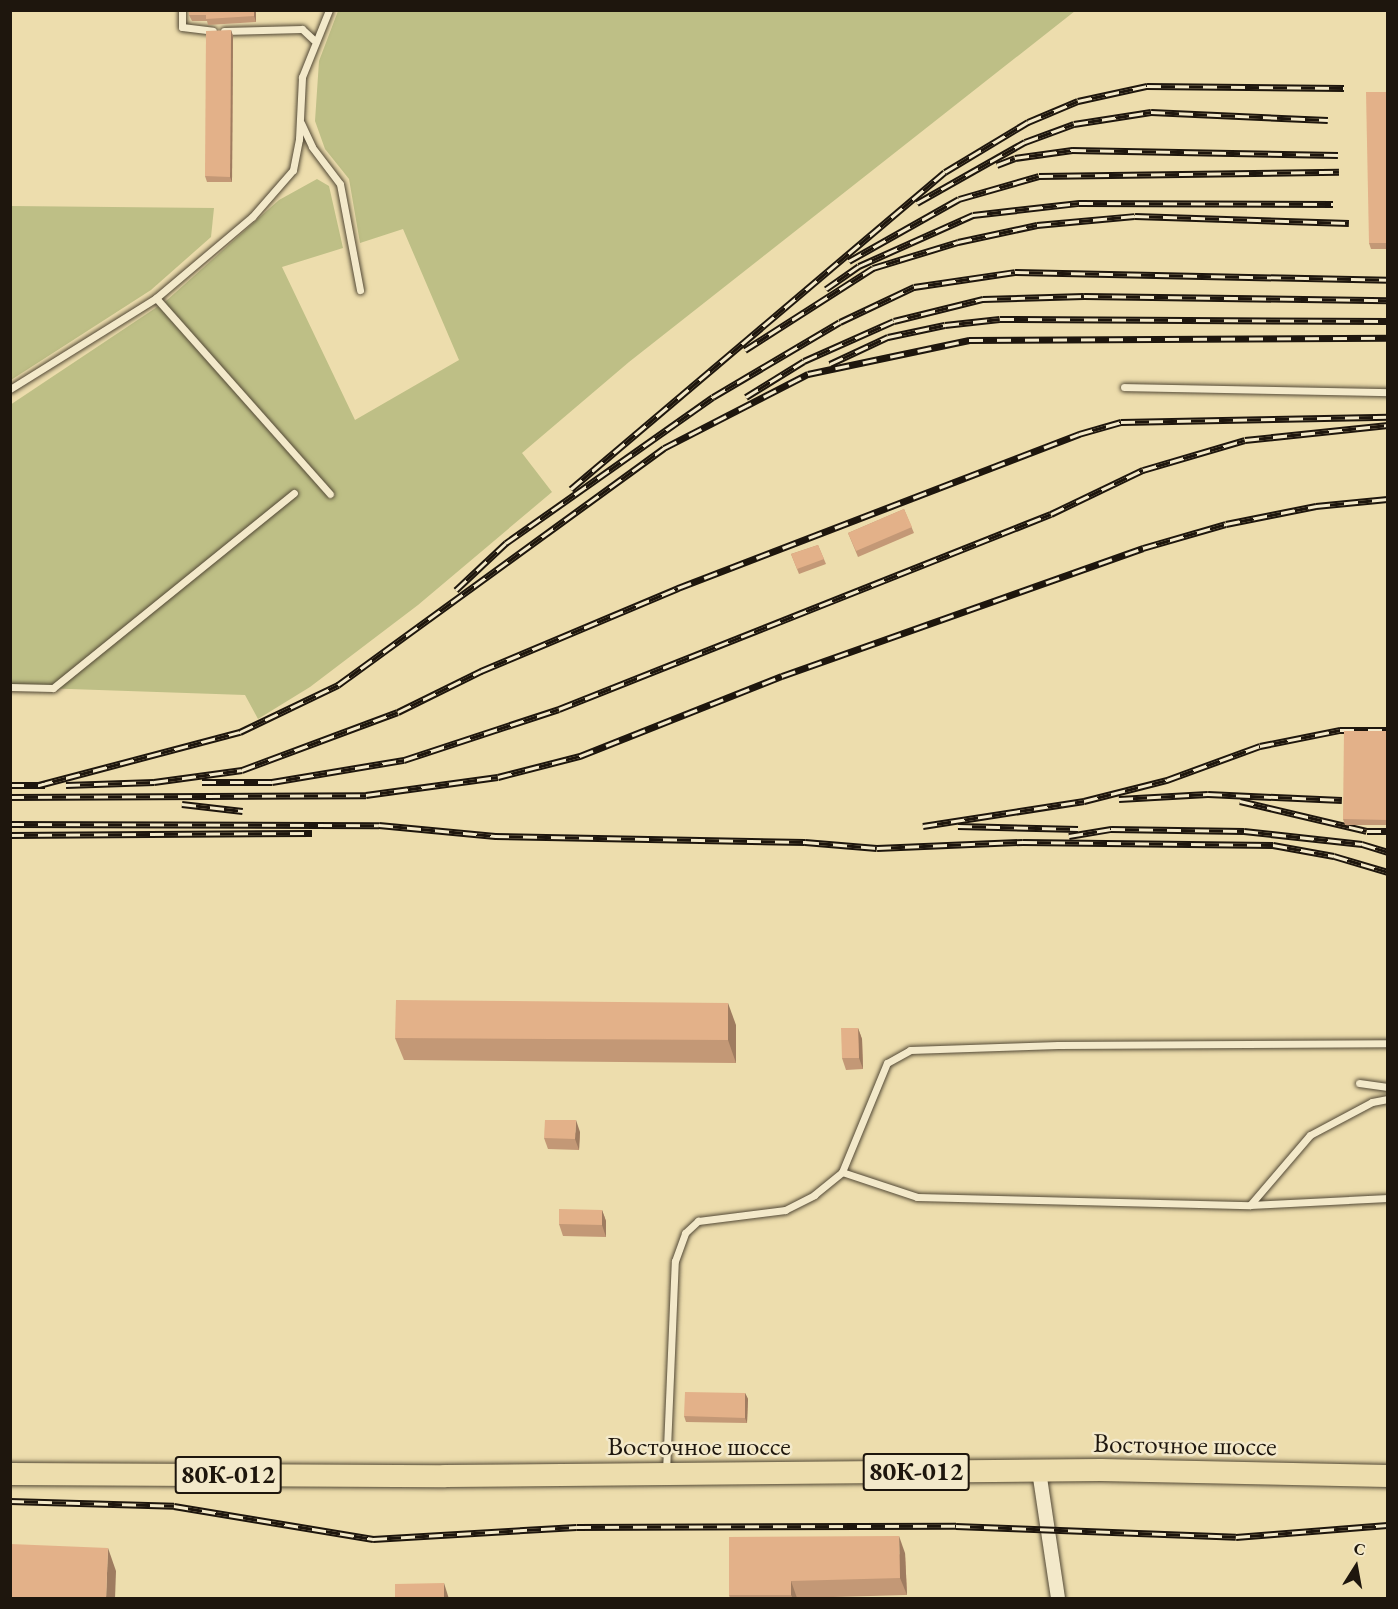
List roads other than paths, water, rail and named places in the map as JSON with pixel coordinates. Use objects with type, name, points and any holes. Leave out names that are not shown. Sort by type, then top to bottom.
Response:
[{"type":"main road","name":"Восточное шоссе","points":[[10,1474],[666,1474],[1039,1471],[1388,1476]]},
{"type":"street","points":[[1039,1471],[1058,1599]]},
{"type":"lane","points":[[182,10],[182,27],[192,31],[302,29],[314,40]]},
{"type":"lane","points":[[10,389],[156,298],[252,217],[293,170],[300,121],[302,77],[314,40],[328,10]]},
{"type":"lane","points":[[300,121],[312,147],[340,184],[360,290]]},
{"type":"lane","points":[[156,298],[330,494]]},
{"type":"lane","points":[[1124,387],[1388,392]]},
{"type":"lane","points":[[10,687],[53,688],[294,493]]},
{"type":"lane","points":[[666,1474],[675,1262],[685,1233],[698,1221],[784,1210],[814,1194],[842,1172],[887,1063],[910,1050],[1058,1045],[1388,1043]]},
{"type":"lane","points":[[1359,1083],[1388,1087]]},
{"type":"lane","points":[[1250,1204],[1310,1135],[1372,1102],[1388,1100]]},
{"type":"lane","points":[[842,1172],[917,1197],[1250,1204],[1388,1198]]},
{"type":"railway","points":[[571,489],[945,172],[1028,122],[1078,101],[1147,86],[1344,88]]},
{"type":"railway","points":[[917,203],[1025,142],[1074,124],[1151,112],[1328,120]]},
{"type":"railway","points":[[997,165],[1015,158],[1072,150],[1338,155]]},
{"type":"railway","points":[[849,261],[959,199],[1039,176],[1339,172]]},
{"type":"railway","points":[[826,289],[859,266],[973,215],[1079,203],[1333,204]]},
{"type":"railway","points":[[745,350],[873,268],[958,242],[1037,225],[1135,216],[1349,223]]},
{"type":"railway","points":[[456,590],[506,543],[713,397],[840,322],[914,287],[1015,272],[1388,280]]},
{"type":"railway","points":[[746,397],[804,361],[894,321],[983,299],[1084,296],[1388,300]]},
{"type":"railway","points":[[830,364],[888,337],[945,325],[1000,319],[1388,321]]},
{"type":"railway","points":[[39,785],[240,732],[338,685],[664,448],[808,374],[969,340],[1388,338]]},
{"type":"railway","points":[[66,785],[154,782],[242,770],[398,712],[481,671],[678,588],[1079,434],[1121,422],[1388,417]]},
{"type":"railway","points":[[202,782],[272,782],[404,760],[559,709],[1051,514],[1143,470],[1245,440],[1388,425]]},
{"type":"railway","points":[[10,797],[366,795],[498,777],[580,756],[782,676],[1143,548],[1226,524],[1316,506],[1388,499]]},
{"type":"railway","points":[[923,826],[1084,801],[1167,780],[1260,746],[1340,730],[1388,730]]},
{"type":"railway","points":[[10,785],[45,785]]},
{"type":"railway","points":[[1119,799],[1208,794],[1342,800]]},
{"type":"railway","points":[[1240,801],[1367,831],[1388,831]]},
{"type":"railway","points":[[182,804],[243,811]]},
{"type":"railway","points":[[10,824],[379,825],[495,836],[805,842],[877,848],[1023,842],[1273,845],[1334,856],[1388,872]]},
{"type":"railway","points":[[958,826],[1078,829]]},
{"type":"railway","points":[[1069,836],[1111,829],[1244,831],[1362,844],[1388,852]]},
{"type":"railway","points":[[10,835],[312,833]]},
{"type":"railway","points":[[10,1501],[174,1506],[373,1539],[577,1527],[956,1526],[1236,1537],[1388,1525]]}]
